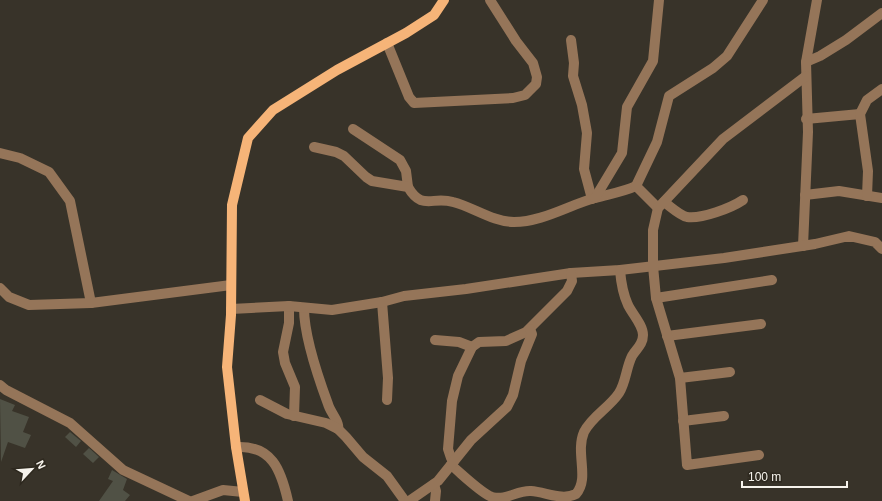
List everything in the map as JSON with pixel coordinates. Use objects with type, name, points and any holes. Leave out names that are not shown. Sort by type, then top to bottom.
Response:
[{"type":"main road","points":[[244,496],[236,447],[227,367],[231,309],[232,205],[248,138],[273,110],[337,70],[387,44],[434,15],[444,0]]},
{"type":"street","points":[[387,44],[409,97],[414,103],[513,98],[525,95],[536,84],[535,69],[490,0]]},
{"type":"street","points":[[594,198],[622,152],[627,107],[653,61],[659,0]]},
{"type":"street","points":[[353,129],[400,160],[406,171],[408,187],[414,196],[421,201],[453,202],[513,222],[535,219],[594,198],[620,192],[636,186],[657,142],[669,96],[713,68],[727,56],[763,0]]},
{"type":"street","points":[[804,246],[808,132],[806,119],[806,62],[817,0]]},
{"type":"street","points":[[806,62],[820,56],[846,40],[882,13]]},
{"type":"street","points":[[571,40],[574,63],[573,76],[582,105],[587,133],[584,170],[594,198]]},
{"type":"street","points":[[760,455],[687,465],[680,378],[656,298],[653,266],[653,230],[661,205],[723,138],[806,76]]},
{"type":"street","points":[[867,196],[868,171],[860,114],[867,100],[882,89]]},
{"type":"street","points":[[806,119],[860,114]]},
{"type":"street","points":[[314,147],[336,152],[344,156],[372,181],[408,187]]},
{"type":"street","points":[[0,152],[20,158],[49,172],[70,200],[91,303]]},
{"type":"street","points":[[636,186],[661,205],[690,217],[725,210],[743,200]]},
{"type":"street","points":[[805,195],[839,191],[882,198]]},
{"type":"street","points":[[231,309],[288,306],[332,310],[382,302],[404,296],[466,289],[571,273],[620,270],[724,258],[804,246],[849,236],[875,242],[882,249]]},
{"type":"street","points":[[571,273],[572,282],[567,290],[530,329],[511,340],[484,340],[472,347],[458,376],[452,401],[448,449],[453,463],[482,492],[497,498],[506,498],[526,491],[565,497],[576,494],[582,484],[580,450],[584,432],[596,415],[618,394],[624,382],[631,359],[643,340],[642,328],[629,307],[622,290],[620,270]]},
{"type":"street","points":[[656,298],[772,280]]},
{"type":"street","points":[[0,288],[9,297],[29,305],[91,303],[231,285]]},
{"type":"street","points":[[382,302],[388,378],[387,400]]},
{"type":"street","points":[[288,306],[289,323],[283,352],[285,363],[294,387],[294,416]]},
{"type":"street","points":[[304,308],[306,329],[314,360],[329,407],[338,423],[338,429]]},
{"type":"street","points":[[668,336],[761,324]]},
{"type":"street","points":[[409,501],[434,484],[471,440],[509,403],[521,361],[532,334],[530,329]]},
{"type":"street","points":[[435,340],[464,342],[472,347]]},
{"type":"street","points":[[680,378],[730,372]]},
{"type":"street","points":[[0,385],[6,390],[70,423],[123,470],[189,501]]},
{"type":"street","points":[[260,400],[278,410],[294,416],[326,423],[338,429],[362,457],[387,476],[405,501]]},
{"type":"street","points":[[684,420],[724,416]]},
{"type":"street","points":[[236,447],[252,447],[267,455],[281,480],[288,501]]},
{"type":"street","points":[[434,484],[436,491],[435,501]]},
{"type":"street","points":[[192,501],[223,490],[244,496]]},
{"type":"building","points":[[0,399],[15,405],[12,411],[29,417],[23,432],[31,435],[25,448],[8,442],[1,462]]},
{"type":"building","points":[[70,432],[81,441],[76,447],[65,437]]},
{"type":"building","points":[[89,448],[99,457],[93,463],[83,454]]},
{"type":"building","points":[[112,470],[127,479],[123,490],[130,495],[125,501],[99,501],[113,481],[108,479]]}]
